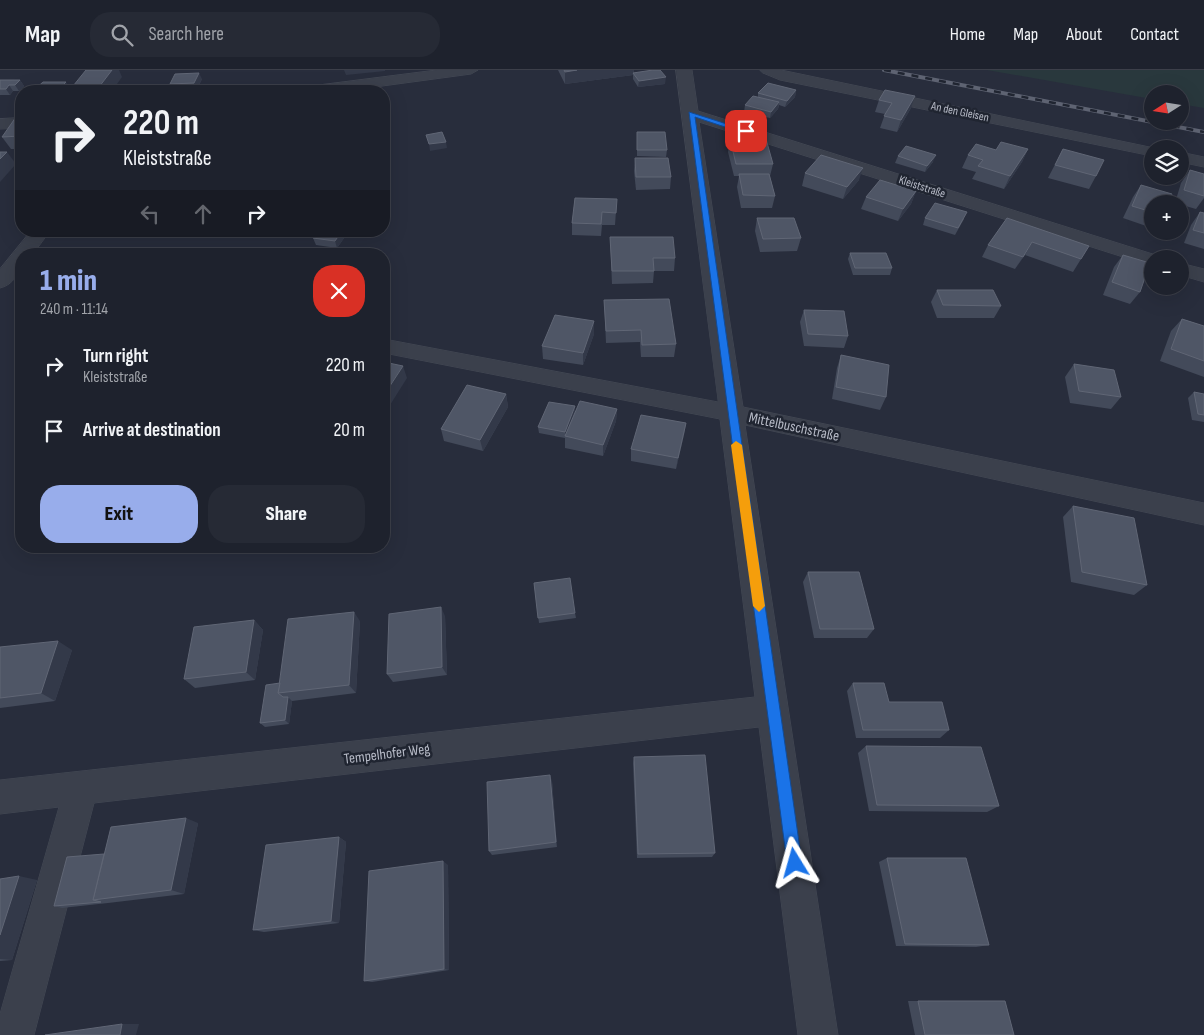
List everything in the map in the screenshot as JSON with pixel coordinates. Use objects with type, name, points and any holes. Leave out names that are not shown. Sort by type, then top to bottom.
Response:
[{"type":"street","points":[[357,85],[471,70]]},
{"type":"street","points":[[684,70],[818,1035]]},
{"type":"street","name":"An den Gleisen","points":[[768,70],[780,76],[1144,149]]},
{"type":"street","name":"Kleiststraße","points":[[691,114],[1144,257]]},
{"type":"street","points":[[0,124],[15,123]]},
{"type":"street","points":[[1189,159],[1204,162]]},
{"type":"street","points":[[28,248],[36,237]]},
{"type":"street","points":[[1189,272],[1204,276]]},
{"type":"street","name":"Mittelbuschstraße","points":[[390,347],[732,413],[1204,514]]},
{"type":"street","name":"Tempelhofer Weg","points":[[0,797],[774,710]]},
{"type":"street","points":[[14,1035],[81,789]]},
{"type":"shaded area","points":[[987,70],[1204,70],[1204,108],[1189,106],[1189,85],[1144,85],[1144,98]]},
{"type":"building","points":[[86,70],[112,70],[101,85],[74,85]]},
{"type":"building","points":[[660,70],[666,77],[639,81],[633,73]]},
{"type":"building","points":[[199,73],[194,83],[170,84],[175,74]]},
{"type":"building","points":[[0,80],[20,80],[15,85],[9,85],[6,89],[0,89]]},
{"type":"building","points":[[43,82],[66,82],[63,85],[40,85]]},
{"type":"building","points":[[768,83],[796,90],[787,101],[758,93]]},
{"type":"building","points":[[885,90],[915,96],[901,120],[884,116],[892,103],[879,100]]},
{"type":"building","points":[[753,96],[779,102],[771,112],[745,105]]},
{"type":"building","points":[[15,118],[15,136],[2,137]]},
{"type":"building","points":[[442,132],[446,142],[429,144],[426,135]]},
{"type":"building","points":[[637,132],[665,132],[667,150],[637,150]]},
{"type":"building","points":[[730,139],[766,139],[773,164],[736,164]]},
{"type":"building","points":[[1001,142],[1028,149],[1010,176],[978,166],[983,160],[968,155],[976,144],[996,150]]},
{"type":"building","points":[[906,146],[936,155],[927,166],[898,156]]},
{"type":"building","points":[[1063,149],[1104,160],[1096,176],[1055,165]]},
{"type":"building","points":[[0,152],[7,152],[0,159]]},
{"type":"building","points":[[821,155],[863,168],[847,187],[805,173]]},
{"type":"building","points":[[635,158],[668,158],[671,177],[636,177]]},
{"type":"building","points":[[1190,170],[1204,174],[1204,196],[1184,190],[1186,185],[1189,185]]},
{"type":"building","points":[[739,174],[769,174],[775,196],[743,195]]},
{"type":"building","points":[[880,180],[916,191],[903,209],[866,197]]},
{"type":"building","points":[[1141,185],[1172,194],[1144,195],[1144,210],[1132,206]]},
{"type":"building","points":[[575,198],[617,199],[616,213],[602,212],[601,224],[572,223]]},
{"type":"building","points":[[935,203],[967,212],[958,228],[925,218]]},
{"type":"building","points":[[1200,212],[1204,213],[1204,233],[1193,230]]},
{"type":"building","points":[[757,218],[794,218],[801,238],[763,239]]},
{"type":"building","points":[[1007,218],[1089,246],[1081,259],[1032,242],[1023,257],[988,245]]},
{"type":"building","points":[[314,237],[338,237],[335,241]]},
{"type":"building","points":[[610,237],[673,237],[675,258],[653,258],[654,271],[612,271]]},
{"type":"building","points":[[850,253],[886,253],[892,268],[855,268]]},
{"type":"building","points":[[1123,255],[1144,261],[1144,280],[1140,292],[1112,282]]},
{"type":"building","points":[[937,290],[993,290],[1001,306],[943,305]]},
{"type":"building","points":[[669,299],[676,344],[642,345],[641,330],[606,331],[604,300]]},
{"type":"building","points":[[804,310],[844,311],[848,336],[808,334]]},
{"type":"building","points":[[555,315],[594,321],[583,353],[542,346]]},
{"type":"building","points":[[1182,319],[1204,326],[1204,361],[1171,349]]},
{"type":"building","points":[[841,355],[889,365],[886,397],[836,387]]},
{"type":"building","points":[[390,363],[403,366],[390,386]]},
{"type":"building","points":[[1074,364],[1114,370],[1121,397],[1079,391]]},
{"type":"building","points":[[467,385],[506,394],[480,440],[441,429]]},
{"type":"building","points":[[1194,392],[1204,394],[1204,415],[1198,414]]},
{"type":"building","points":[[580,401],[617,409],[603,445],[565,436]]},
{"type":"building","points":[[549,402],[575,406],[565,432],[538,427]]},
{"type":"building","points":[[641,415],[686,423],[678,458],[631,449]]},
{"type":"building","points":[[1073,506],[1134,518],[1147,585],[1082,572]]},
{"type":"building","points":[[808,572],[859,572],[874,629],[820,629]]},
{"type":"building","points":[[570,578],[575,613],[538,618],[534,583]]},
{"type":"building","points":[[441,607],[442,667],[387,674],[389,614]]},
{"type":"building","points":[[354,612],[349,685],[278,693],[288,619]]},
{"type":"building","points":[[254,620],[246,672],[184,679],[194,627]]},
{"type":"building","points":[[58,641],[41,693],[0,698],[0,647]]},
{"type":"building","points":[[280,683],[278,693],[283,697],[288,697],[285,720],[260,723],[266,685]]},
{"type":"building","points":[[853,683],[884,683],[889,702],[942,702],[949,730],[863,730]]},
{"type":"building","points":[[866,746],[981,747],[999,806],[877,805]]},
{"type":"building","points":[[705,755],[715,853],[638,854],[634,757]]},
{"type":"building","points":[[550,775],[556,842],[489,851],[487,782]]},
{"type":"building","points":[[186,818],[171,890],[93,900],[111,827]]},
{"type":"building","points":[[339,837],[331,921],[253,930],[266,845]]},
{"type":"building","points":[[104,854],[93,900],[101,902],[54,906],[67,857]]},
{"type":"building","points":[[887,858],[966,858],[989,945],[905,944]]},
{"type":"building","points":[[443,861],[444,969],[364,981],[369,871]]},
{"type":"building","points":[[19,876],[0,935],[0,879]]},
{"type":"building","points":[[918,1001],[1005,1001],[1014,1035],[925,1035]]},
{"type":"building","points":[[122,1024],[120,1035],[45,1035]]},
{"type":"railway","points":[[884,70],[1204,132]]},
{"type":"slow traffic","points":[[736,445],[759,606]]},
{"type":"route","points":[[746,131],[691,114],[795,863]]}]
